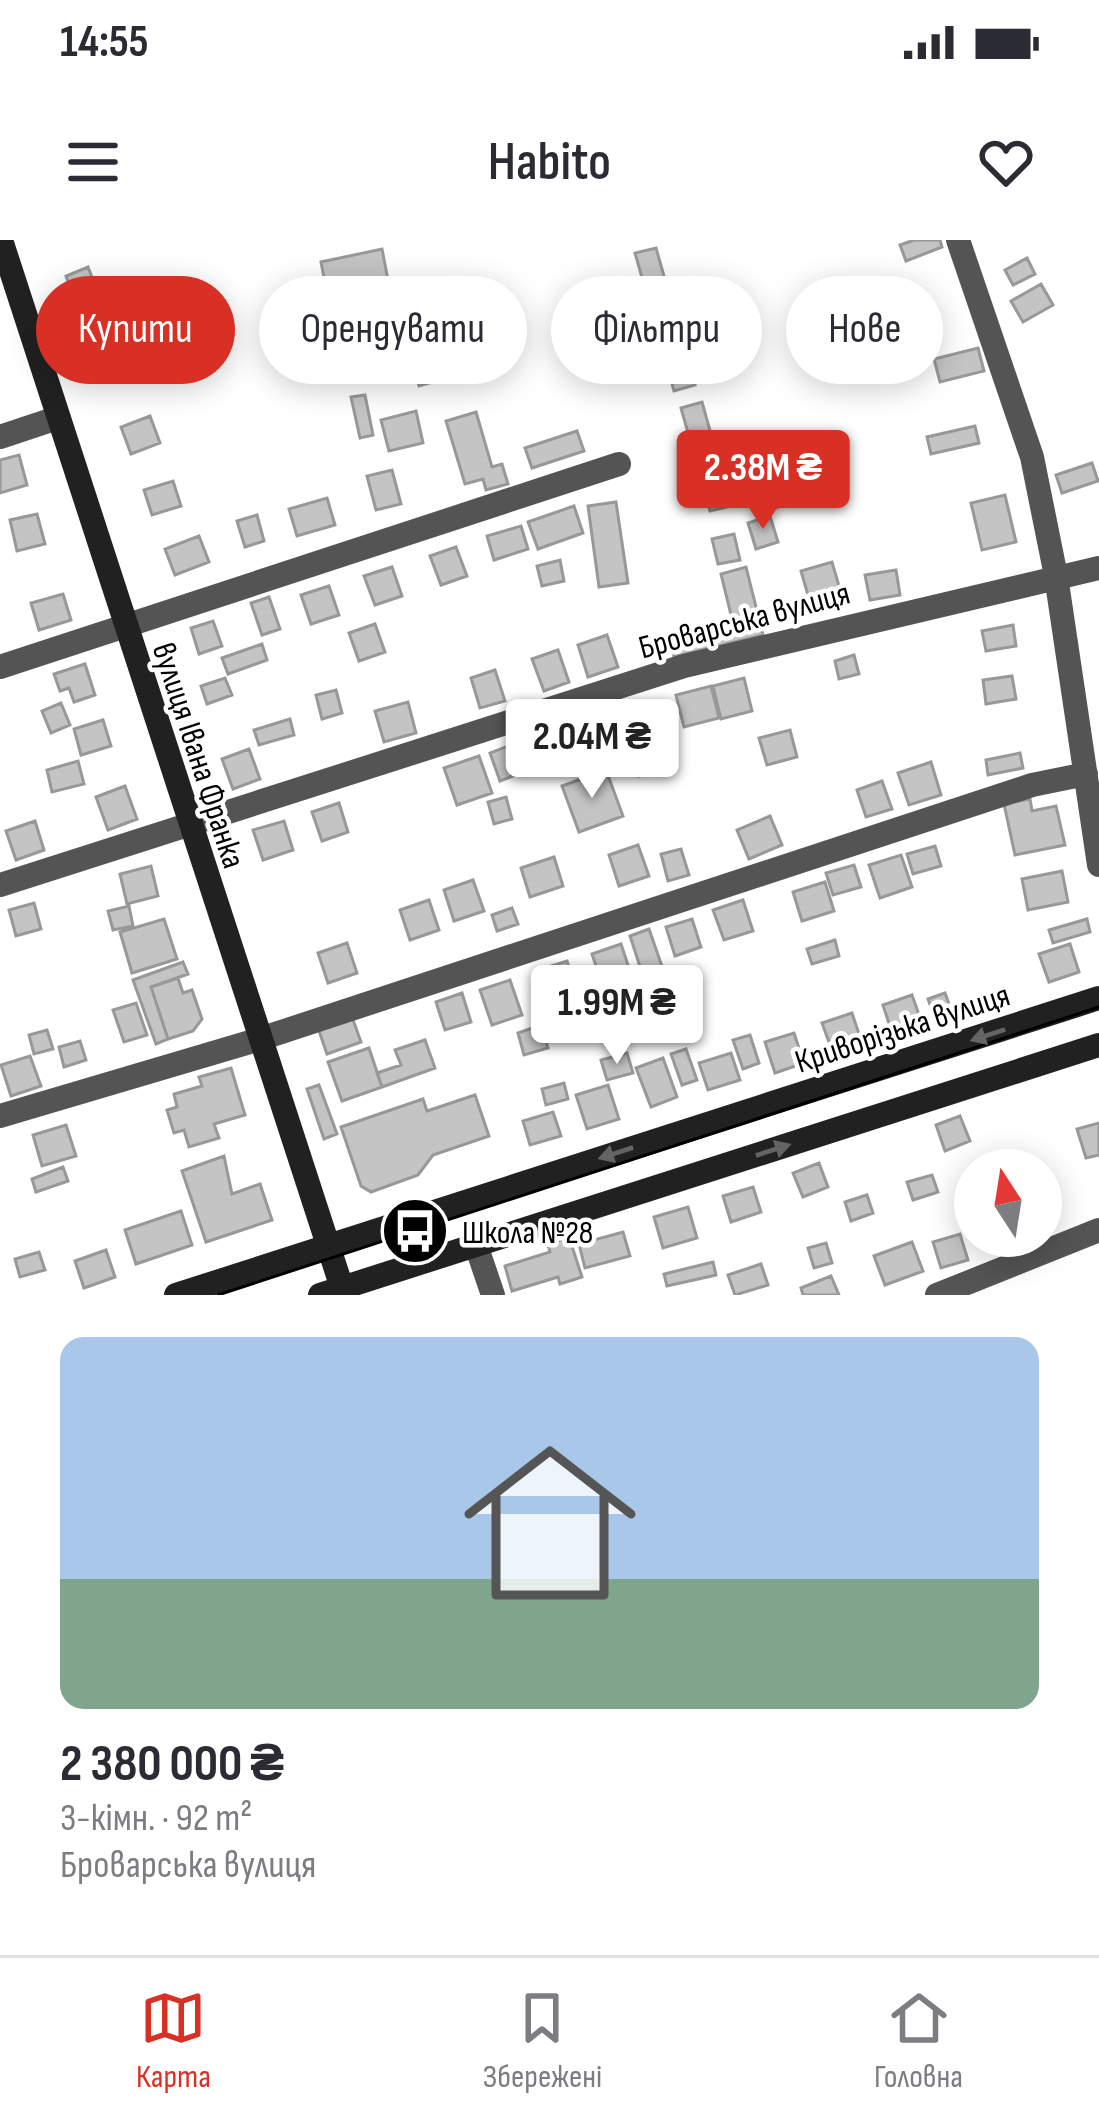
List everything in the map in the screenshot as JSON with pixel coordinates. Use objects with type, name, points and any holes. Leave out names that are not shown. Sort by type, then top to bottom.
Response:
[{"type":"main road","name":"вулиця Івана Франка","points":[[1,240],[326,1246],[331,1292]]},
{"type":"main road","name":"Криворізька вулиця","points":[[176,1295],[1099,998]]},
{"type":"main road","points":[[331,1292],[1099,1046]]},
{"type":"street","points":[[958,240],[1032,458],[1056,576],[1099,865]]},
{"type":"street","points":[[0,437],[57,418]]},
{"type":"street","points":[[0,667],[619,464]]},
{"type":"street","name":"Броварська вулиця","points":[[0,885],[684,666],[1099,568]]},
{"type":"street","points":[[0,1116],[260,1039],[1015,790],[1086,774]]},
{"type":"street","points":[[937,1295],[1099,1230]]},
{"type":"street","points":[[476,1245],[494,1295]]},
{"type":"building","points":[[940,240],[942,247],[906,261],[900,245]]},
{"type":"building","points":[[656,248],[664,276],[642,276],[635,253]]},
{"type":"building","points":[[382,249],[387,276],[324,276],[321,262]]},
{"type":"building","points":[[1027,258],[1035,274],[1013,285],[1005,270]]},
{"type":"building","points":[[88,267],[91,276],[66,276]]},
{"type":"building","points":[[1041,284],[1053,305],[1023,322],[1011,301]]},
{"type":"building","points":[[978,348],[984,371],[943,381],[943,357]]},
{"type":"building","points":[[672,384],[695,384],[695,385],[674,391]]},
{"type":"building","points":[[365,395],[373,435],[360,438],[351,397]]},
{"type":"building","points":[[702,402],[731,506],[710,511],[681,408]]},
{"type":"building","points":[[416,411],[423,443],[389,451],[381,420]]},
{"type":"building","points":[[476,412],[492,467],[502,464],[508,484],[486,490],[483,479],[465,484],[446,421]]},
{"type":"building","points":[[150,416],[160,443],[131,454],[121,427]]},
{"type":"building","points":[[975,426],[979,443],[931,454],[927,437]]},
{"type":"building","points":[[577,431],[584,451],[532,468],[525,448]]},
{"type":"building","points":[[19,455],[27,485],[0,493],[0,460]]},
{"type":"building","points":[[1092,463],[1098,481],[1062,493],[1056,475]]},
{"type":"building","points":[[797,464],[807,499],[767,510],[757,475]]},
{"type":"building","points":[[392,470],[401,504],[376,510],[367,476]]},
{"type":"building","points":[[173,481],[181,506],[152,515],[144,490]]},
{"type":"building","points":[[1005,495],[1016,542],[982,550],[971,503]]},
{"type":"building","points":[[327,498],[335,525],[297,536],[289,509]]},
{"type":"building","points":[[616,502],[628,583],[599,587],[588,506]]},
{"type":"building","points":[[574,506],[583,533],[538,549],[528,522]]},
{"type":"building","points":[[37,514],[45,544],[17,551],[10,520]]},
{"type":"building","points":[[257,515],[264,541],[245,547],[237,521]]},
{"type":"building","points":[[770,516],[778,542],[756,549],[748,523]]},
{"type":"building","points":[[521,526],[528,549],[494,560],[487,536]]},
{"type":"building","points":[[734,534],[740,560],[718,564],[712,539]]},
{"type":"building","points":[[199,536],[209,562],[175,575],[165,549]]},
{"type":"building","points":[[456,547],[467,576],[441,585],[430,556]]},
{"type":"building","points":[[560,560],[564,581],[542,586],[537,566]]},
{"type":"building","points":[[832,562],[843,600],[812,609],[801,571]]},
{"type":"building","points":[[392,567],[402,596],[375,605],[364,576]]},
{"type":"building","points":[[746,567],[763,635],[674,657],[669,635],[732,619],[721,574]]},
{"type":"building","points":[[896,570],[900,595],[870,600],[865,575]]},
{"type":"building","points":[[329,586],[339,615],[311,624],[301,595]]},
{"type":"building","points":[[63,594],[71,620],[39,630],[31,603]]},
{"type":"building","points":[[269,597],[280,629],[262,635],[251,603]]},
{"type":"building","points":[[213,621],[222,646],[199,654],[191,628]]},
{"type":"building","points":[[375,624],[385,652],[359,661],[349,633]]},
{"type":"building","points":[[1013,625],[1016,646],[986,651],[982,631]]},
{"type":"building","points":[[607,635],[618,667],[588,677],[578,645]]},
{"type":"building","points":[[262,644],[267,660],[228,674],[222,658]]},
{"type":"building","points":[[558,650],[569,682],[544,691],[532,659]]},
{"type":"building","points":[[854,655],[859,674],[839,679],[835,661]]},
{"type":"building","points":[[85,664],[95,695],[74,702],[69,688],[60,691],[54,674]]},
{"type":"building","points":[[495,670],[505,701],[480,708],[471,678]]},
{"type":"building","points":[[1012,676],[1016,699],[986,704],[983,680]]},
{"type":"building","points":[[225,678],[232,695],[207,704],[201,686]]},
{"type":"building","points":[[744,678],[752,711],[721,719],[713,686]]},
{"type":"building","points":[[711,686],[719,718],[684,727],[676,695]]},
{"type":"building","points":[[336,690],[342,713],[322,719],[316,695]]},
{"type":"building","points":[[408,702],[416,733],[384,742],[375,711]]},
{"type":"building","points":[[61,703],[70,725],[51,733],[42,711]]},
{"type":"building","points":[[290,719],[294,735],[259,745],[254,730]]},
{"type":"building","points":[[103,720],[111,746],[81,755],[74,729]]},
{"type":"building","points":[[599,722],[608,747],[579,758],[570,733]]},
{"type":"building","points":[[790,730],[797,757],[767,765],[759,738]]},
{"type":"building","points":[[668,740],[676,763],[639,776],[631,753]]},
{"type":"building","points":[[521,741],[531,769],[500,781],[490,753]]},
{"type":"building","points":[[249,749],[260,779],[233,789],[222,759]]},
{"type":"building","points":[[1020,753],[1023,768],[988,775],[986,760]]},
{"type":"building","points":[[479,756],[492,793],[457,805],[444,768]]},
{"type":"building","points":[[78,761],[84,784],[52,792],[47,770]]},
{"type":"building","points":[[931,762],[941,795],[909,805],[898,773]]},
{"type":"building","points":[[606,770],[623,816],[579,832],[562,786]]},
{"type":"building","points":[[882,781],[892,809],[866,817],[857,790]]},
{"type":"building","points":[[125,786],[137,819],[108,830],[96,797]]},
{"type":"building","points":[[506,797],[512,819],[494,824],[488,802]]},
{"type":"building","points":[[1030,799],[1032,811],[1056,806],[1065,845],[1015,855],[1004,804]]},
{"type":"building","points":[[339,803],[348,832],[322,841],[312,812]]},
{"type":"building","points":[[770,816],[782,845],[749,859],[737,830]]},
{"type":"building","points":[[35,821],[44,850],[16,860],[6,831]]},
{"type":"building","points":[[284,821],[293,850],[263,860],[253,830]]},
{"type":"building","points":[[638,845],[649,876],[619,886],[609,855]]},
{"type":"building","points":[[935,846],[941,866],[913,874],[907,854]]},
{"type":"building","points":[[681,849],[689,875],[668,881],[661,854]]},
{"type":"building","points":[[901,855],[912,887],[880,898],[869,865]]},
{"type":"building","points":[[554,857],[563,886],[530,897],[521,868]]},
{"type":"building","points":[[854,865],[861,887],[833,895],[826,873]]},
{"type":"building","points":[[151,866],[158,896],[127,904],[120,874]]},
{"type":"building","points":[[1062,871],[1068,902],[1028,910],[1022,879]]},
{"type":"building","points":[[473,880],[484,911],[454,921],[444,890]]},
{"type":"building","points":[[825,882],[834,911],[802,921],[793,892]]},
{"type":"building","points":[[429,900],[439,930],[410,940],[400,910]]},
{"type":"building","points":[[743,900],[753,931],[724,940],[713,910]]},
{"type":"building","points":[[34,903],[41,929],[16,936],[9,910]]},
{"type":"building","points":[[129,906],[133,926],[113,930],[108,911]]},
{"type":"building","points":[[512,908],[518,924],[497,931],[492,915]]},
{"type":"building","points":[[164,919],[177,959],[132,973],[120,932]]},
{"type":"building","points":[[692,919],[701,947],[675,956],[666,927]]},
{"type":"building","points":[[1087,919],[1090,932],[1053,943],[1049,930]]},
{"type":"building","points":[[649,929],[665,975],[645,982],[630,936]]},
{"type":"building","points":[[835,940],[839,956],[812,964],[807,949]]},
{"type":"building","points":[[347,943],[357,973],[328,983],[318,953]]},
{"type":"building","points":[[621,944],[631,974],[602,984],[592,954]]},
{"type":"building","points":[[1070,944],[1079,972],[1049,982],[1039,954]]},
{"type":"building","points":[[567,961],[579,998],[553,1007],[541,969]]},
{"type":"building","points":[[183,962],[188,974],[151,987],[168,1039],[156,1044],[133,980]]},
{"type":"building","points":[[178,978],[183,993],[192,990],[202,1019],[193,1031],[168,1039],[151,987]]},
{"type":"building","points":[[510,980],[522,1015],[492,1025],[480,990]]},
{"type":"building","points":[[462,993],[471,1022],[445,1030],[436,1002]]},
{"type":"building","points":[[945,993],[952,1012],[935,1018],[928,999]]},
{"type":"building","points":[[912,995],[923,1026],[893,1036],[883,1005]]},
{"type":"building","points":[[136,1003],[147,1035],[124,1042],[113,1010]]},
{"type":"building","points":[[852,1013],[862,1043],[833,1053],[822,1023]]},
{"type":"building","points":[[352,1017],[361,1042],[327,1054],[318,1028]]},
{"type":"building","points":[[541,1025],[548,1048],[524,1055],[518,1033]]},
{"type":"building","points":[[47,1030],[53,1049],[34,1054],[29,1035]]},
{"type":"building","points":[[794,1033],[804,1063],[775,1073],[765,1042]]},
{"type":"building","points":[[750,1035],[759,1063],[743,1069],[733,1040]]},
{"type":"building","points":[[425,1040],[435,1068],[382,1087],[377,1073],[401,1065],[395,1050]]},
{"type":"building","points":[[80,1041],[86,1060],[64,1067],[59,1047]]},
{"type":"building","points":[[369,1048],[382,1087],[342,1101],[328,1062]]},
{"type":"building","points":[[686,1049],[697,1080],[682,1085],[671,1054]]},
{"type":"building","points":[[627,1053],[633,1073],[607,1080],[601,1060]]},
{"type":"building","points":[[731,1053],[740,1080],[708,1090],[699,1063]]},
{"type":"building","points":[[30,1056],[41,1086],[11,1096],[1,1065]]},
{"type":"building","points":[[663,1058],[677,1097],[651,1107],[636,1068]]},
{"type":"building","points":[[231,1068],[245,1115],[214,1124],[219,1138],[189,1147],[184,1130],[174,1133],[167,1110],[177,1107],[174,1094],[202,1086],[199,1077]]},
{"type":"building","points":[[564,1083],[568,1099],[546,1105],[542,1089]]},
{"type":"building","points":[[319,1085],[337,1134],[324,1139],[307,1089]]},
{"type":"building","points":[[608,1085],[619,1119],[587,1129],[576,1095]]},
{"type":"building","points":[[475,1095],[489,1136],[433,1155],[418,1175],[371,1192],[361,1186],[341,1127],[423,1099],[427,1111]]},
{"type":"building","points":[[553,1112],[561,1136],[530,1145],[523,1121]]},
{"type":"building","points":[[960,1116],[970,1141],[945,1151],[936,1125]]},
{"type":"building","points":[[1099,1123],[1099,1155],[1086,1158],[1077,1129]]},
{"type":"building","points":[[66,1125],[76,1156],[42,1166],[33,1135]]},
{"type":"building","points":[[224,1156],[232,1194],[260,1184],[272,1220],[206,1242],[182,1171]]},
{"type":"building","points":[[819,1163],[828,1187],[803,1197],[793,1173]]},
{"type":"building","points":[[63,1167],[68,1181],[36,1192],[32,1179]]},
{"type":"building","points":[[932,1175],[938,1192],[913,1200],[907,1182]]},
{"type":"building","points":[[753,1187],[761,1212],[731,1222],[723,1196]]},
{"type":"building","points":[[867,1195],[873,1213],[851,1221],[845,1202]]},
{"type":"building","points":[[688,1207],[697,1238],[663,1248],[654,1217]]},
{"type":"building","points":[[181,1211],[192,1245],[136,1264],[125,1230]]},
{"type":"building","points":[[623,1232],[630,1256],[585,1268],[579,1244]]},
{"type":"building","points":[[954,1236],[954,1257],[968,1260],[941,1268],[933,1242]]},
{"type":"building","points":[[569,1237],[582,1277],[560,1284],[558,1277],[512,1291],[505,1266],[550,1252],[548,1244]]},
{"type":"building","points":[[912,1242],[923,1271],[885,1285],[874,1256]]},
{"type":"building","points":[[826,1243],[832,1263],[814,1268],[808,1248]]},
{"type":"building","points":[[106,1250],[115,1277],[84,1288],[75,1261]]},
{"type":"building","points":[[39,1252],[45,1270],[20,1277],[15,1259]]},
{"type":"building","points":[[713,1262],[716,1275],[667,1286],[664,1274]]},
{"type":"building","points":[[761,1264],[768,1285],[735,1295],[728,1275]]},
{"type":"building","points":[[831,1276],[839,1295],[803,1295],[801,1288]]},
{"type":"tram line","points":[[218,1295],[1099,1007]]},
{"type":"place","name":"Школа №28","points":[[415,1231]]}]
